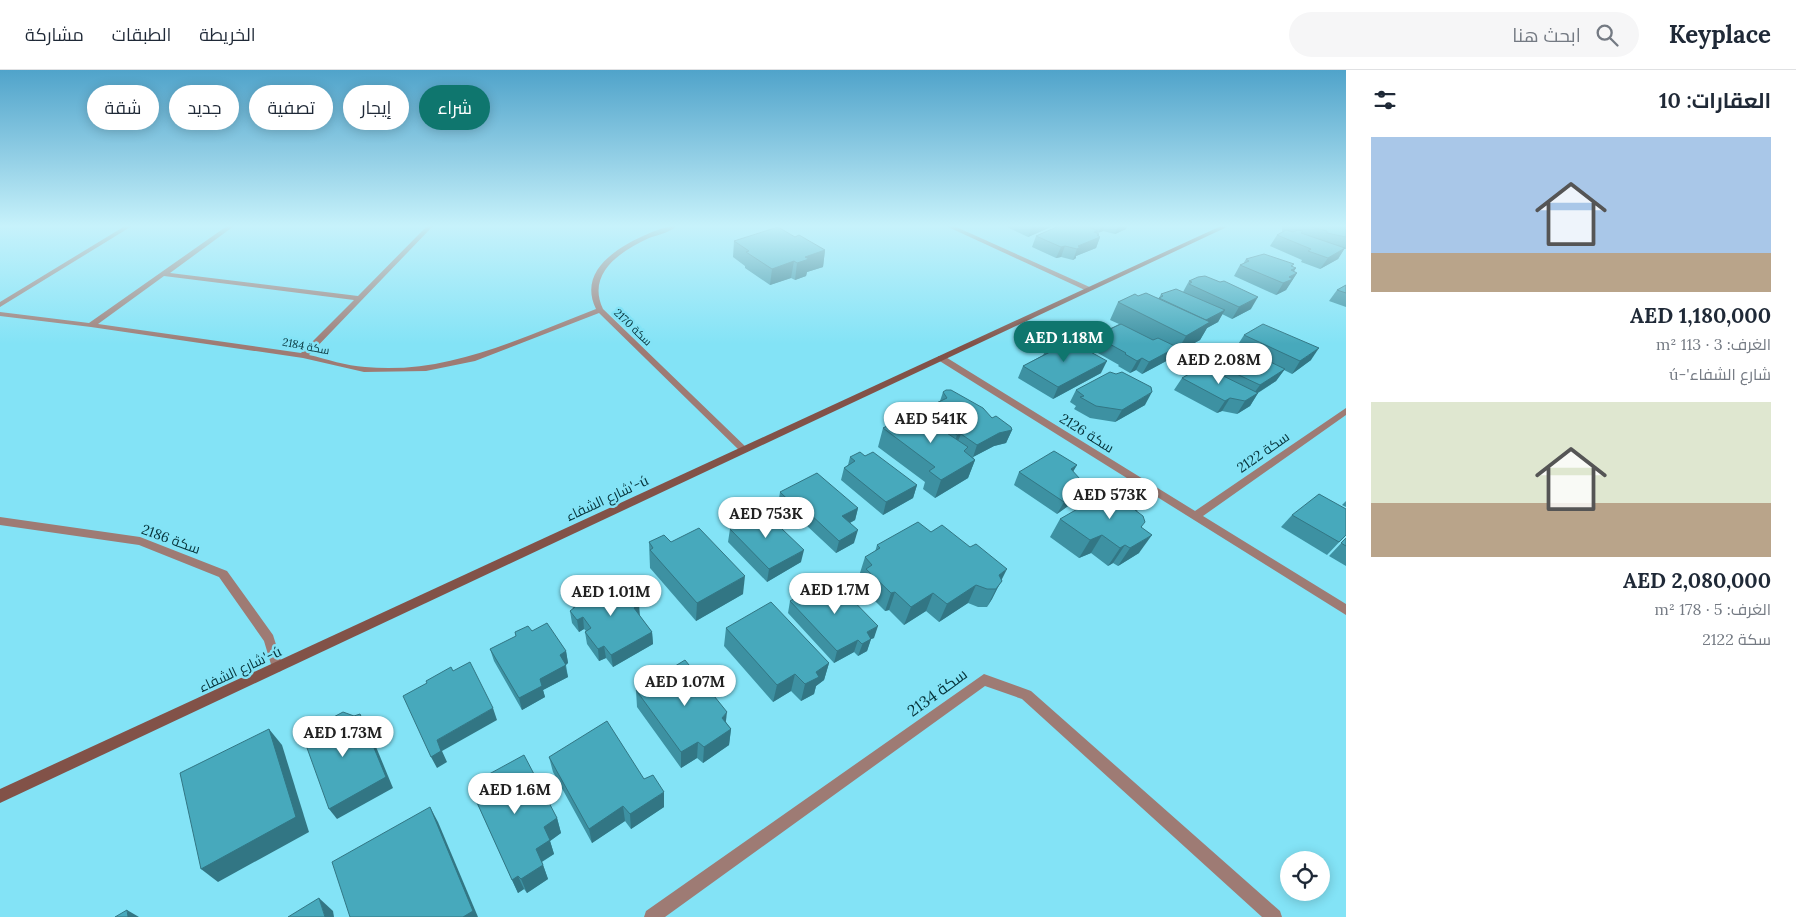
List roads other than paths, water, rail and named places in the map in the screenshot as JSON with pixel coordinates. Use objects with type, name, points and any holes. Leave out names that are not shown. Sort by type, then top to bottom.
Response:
[{"type":"street","points":[[0,305],[64,266]]},
{"type":"street","points":[[91,325],[176,266]]},
{"type":"street","points":[[303,356],[391,266]]},
{"type":"street","name":"سكة 2170","points":[[603,266],[595,296],[600,310],[744,450]]},
{"type":"street","points":[[1037,266],[1090,289]]},
{"type":"street","name":"شارع الشفاء'-ú","points":[[0,796],[1141,266]]},
{"type":"street","points":[[164,274],[359,298]]},
{"type":"street","name":"سكة 2184","points":[[0,314],[91,325],[303,356],[364,370],[426,369],[472,359],[600,310]]},
{"type":"street","name":"سكة 2126","points":[[941,358],[1346,610]]},
{"type":"street","name":"سكة 2122","points":[[1195,516],[1346,411]]},
{"type":"street","name":"سكة 2186","points":[[0,521],[140,541],[224,574],[269,639],[277,667]]},
{"type":"street","name":"سكة 2134","points":[[652,917],[984,680],[1026,695],[1274,917]]}]
